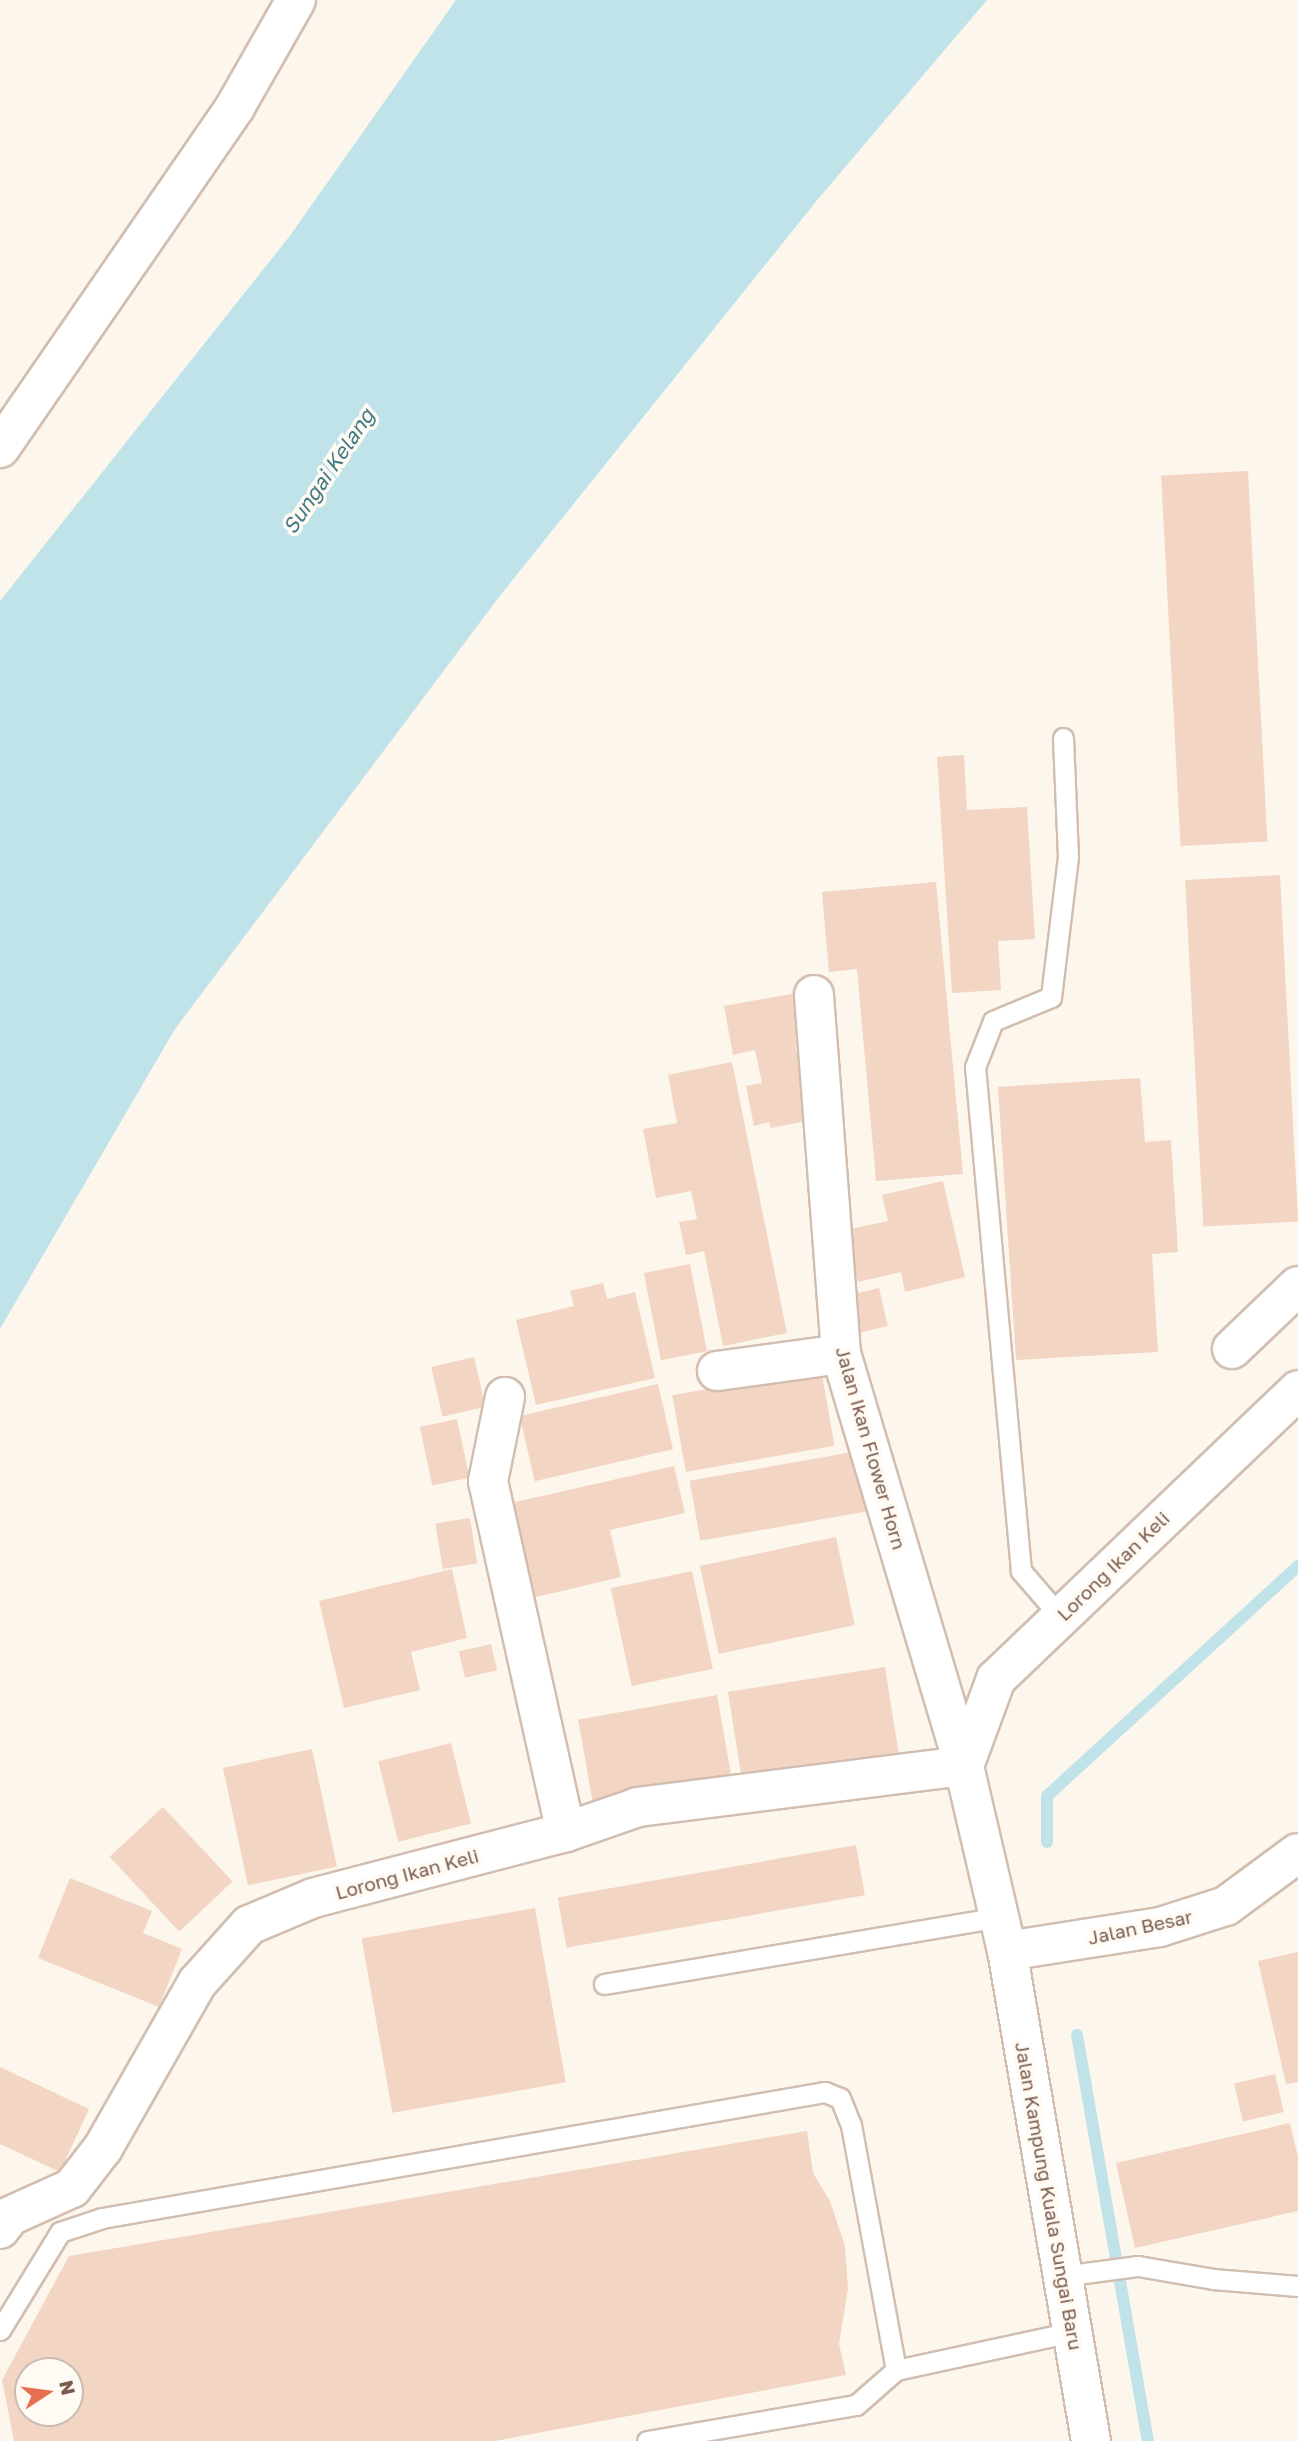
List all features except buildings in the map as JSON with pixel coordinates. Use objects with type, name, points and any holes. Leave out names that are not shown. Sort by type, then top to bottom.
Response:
[{"type":"street","points":[[0,448],[235,107],[296,0]]},
{"type":"street","name":"Jalan Ikan Flower Horn","points":[[814,995],[841,1353],[964,1766]]},
{"type":"street","points":[[1232,1349],[1298,1286]]},
{"type":"street","points":[[717,1371],[841,1353]]},
{"type":"street","name":"Lorong Ikan Keli","points":[[0,2229],[10,2216],[72,2188],[103,2148],[197,1983],[249,1924],[313,1898],[566,1832],[638,1807],[964,1766],[996,1679],[1298,1390]]},
{"type":"street","points":[[505,1397],[488,1481],[566,1832]]},
{"type":"street","points":[[964,1766],[1004,1934]]},
{"type":"street","name":"Jalan Besar","points":[[1004,1934],[1160,1927],[1226,1906],[1298,1853]]},
{"type":"street","name":"Jalan Kampung Kuala Sungai Baru","points":[[1004,1934],[1077,2274],[1072,2332],[1091,2441]]},
{"type":"lane","points":[[1060,1616],[1021,1571],[975,1067],[993,1021],[1051,998],[1068,858],[1063,738]]},
{"type":"lane","points":[[604,1984],[1004,1934]]},
{"type":"lane","points":[[0,2330],[60,2232],[102,2218],[825,2092],[841,2098],[851,2125],[896,2370]]},
{"type":"lane","points":[[1077,2274],[1121,2266],[1298,2286]]},
{"type":"lane","points":[[647,2441],[856,2405],[896,2370],[1072,2332]]},
{"type":"water","name":"Sungai Kelang","points":[[456,0],[987,0],[818,199],[499,597],[175,1029],[0,1329],[0,601],[289,237]]},
{"type":"waterway","points":[[1047,1842],[1047,1796],[1298,1566]]},
{"type":"waterway","points":[[1077,2035],[1148,2441]]}]
